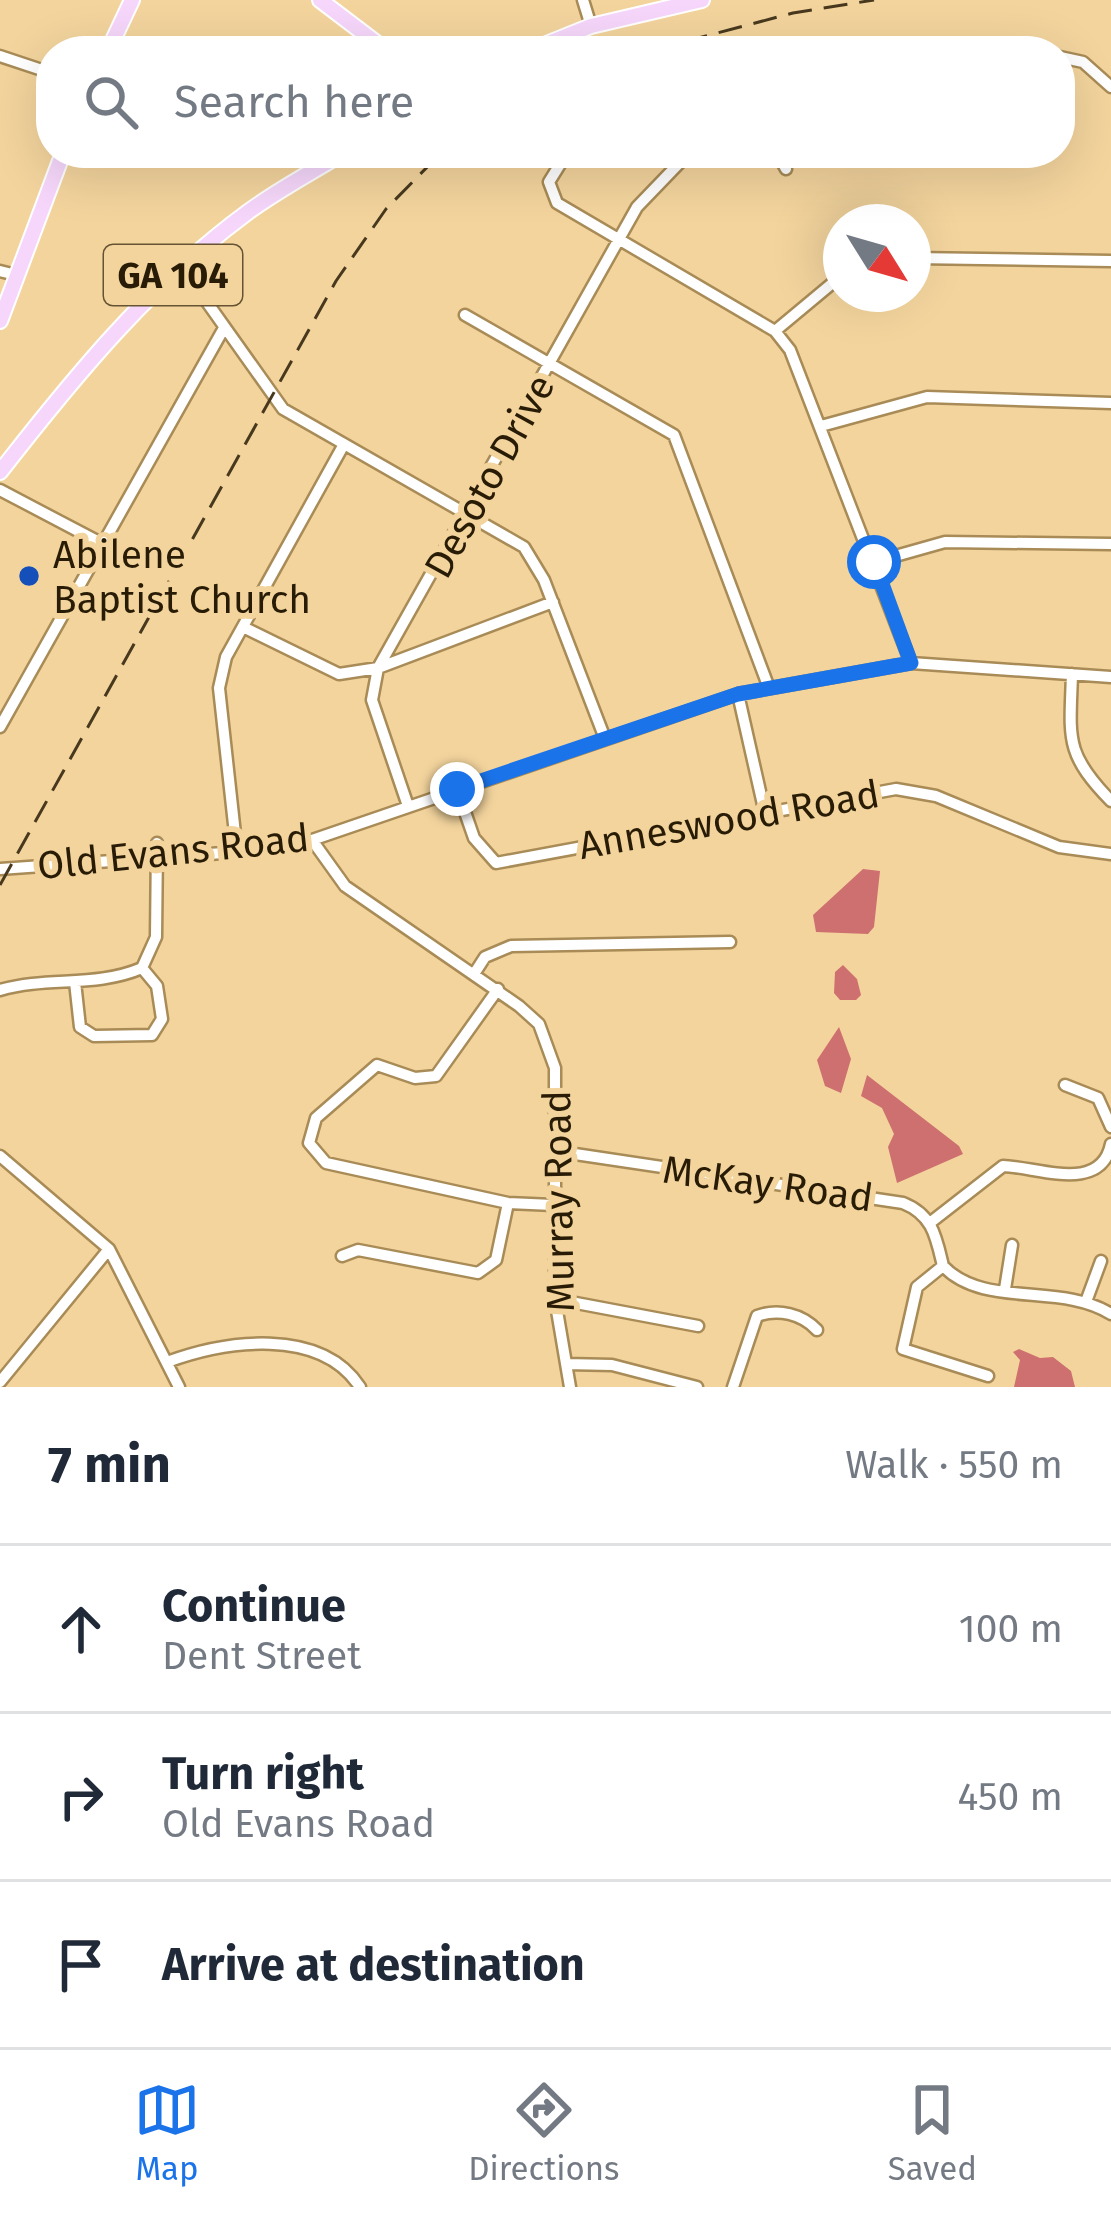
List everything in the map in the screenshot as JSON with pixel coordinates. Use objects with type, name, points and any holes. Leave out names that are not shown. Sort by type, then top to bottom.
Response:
[{"type":"main road","points":[[115,36],[132,0]]},
{"type":"main road","points":[[320,0],[367,36]]},
{"type":"main road","points":[[566,36],[703,0]]},
{"type":"main road","points":[[0,321],[8,273],[56,168]]},
{"type":"main road","name":"GA 104","points":[[0,472],[82,367],[182,267],[250,211],[319,168]]},
{"type":"street","points":[[583,0],[591,26]]},
{"type":"street","points":[[0,56],[36,69]]},
{"type":"street","points":[[1075,60],[1111,87]]},
{"type":"street","points":[[558,168],[549,182],[557,203],[775,331],[790,350],[911,663]]},
{"type":"street","name":"Desoto Drive","points":[[408,806],[376,713],[371,688],[378,668],[637,207],[674,168]]},
{"type":"street","points":[[931,258],[1111,261]]},
{"type":"street","points":[[182,267],[278,405],[524,547],[554,602],[604,736]]},
{"type":"street","points":[[775,331],[823,291]]},
{"type":"street","points":[[465,315],[674,435],[769,688]]},
{"type":"street","points":[[0,727],[99,542],[224,328]]},
{"type":"street","points":[[821,426],[926,397],[1111,403]]},
{"type":"street","points":[[237,852],[219,688],[226,657],[344,446]]},
{"type":"street","points":[[0,490],[99,542]]},
{"type":"street","points":[[874,562],[945,542],[1111,544]]},
{"type":"street","points":[[243,627],[339,674],[378,668],[554,602]]},
{"type":"street","name":"Old Evans Road","points":[[0,868],[237,852],[312,840],[604,736],[738,694],[911,663],[1111,677]]},
{"type":"street","points":[[1072,674],[1070,748],[1077,765],[1111,801]]},
{"type":"street","points":[[738,694],[764,809]]},
{"type":"street","name":"Anneswood Road","points":[[457,789],[474,838],[496,863],[879,790],[920,792],[1059,847],[1111,854]]},
{"type":"street","name":"Murray Road","points":[[312,840],[345,886],[498,989],[538,1024],[549,1044],[556,1091],[555,1299],[570,1387]]},
{"type":"street","points":[[0,989],[36,982],[110,980],[142,968],[156,937],[157,843]]},
{"type":"street","points":[[474,974],[485,957],[512,946],[730,941]]},
{"type":"street","points":[[75,982],[80,1027],[94,1036],[152,1035],[162,1019],[157,986],[142,968]]},
{"type":"street","points":[[498,989],[436,1076],[415,1078],[377,1065],[316,1118],[308,1143],[326,1163],[508,1204],[553,1205]]},
{"type":"street","points":[[436,1076],[445,1090]]},
{"type":"street","points":[[1065,1085],[1098,1098],[1111,1127]]},
{"type":"street","points":[[1111,1144],[1108,1158],[1096,1171],[1077,1174],[1003,1166],[931,1222],[944,1266],[968,1286],[1087,1299],[1111,1314]]},
{"type":"street","name":"McKay Road","points":[[555,1151],[903,1203],[920,1210],[931,1222]]},
{"type":"street","points":[[0,1156],[109,1249],[179,1387]]},
{"type":"street","points":[[342,1256],[358,1250],[478,1273],[496,1260],[508,1204]]},
{"type":"street","points":[[1005,1289],[1012,1245]]},
{"type":"street","points":[[0,1382],[109,1249]]},
{"type":"street","points":[[1087,1299],[1102,1261]]},
{"type":"street","points":[[944,1266],[917,1287],[903,1349],[988,1376]]},
{"type":"street","points":[[555,1299],[698,1326]]},
{"type":"street","points":[[733,1387],[757,1316],[770,1311],[806,1318],[817,1330]]},
{"type":"street","points":[[167,1362],[212,1346],[284,1346],[324,1358],[352,1374],[360,1387]]},
{"type":"street","points":[[566,1364],[612,1365],[697,1387]]},
{"type":"shaded area","points":[[863,869],[880,871],[874,927],[868,934],[816,932],[813,915]]},
{"type":"shaded area","points":[[843,965],[857,979],[861,995],[856,1000],[840,1000],[834,993],[835,972]]},
{"type":"shaded area","points":[[839,1027],[851,1059],[841,1093],[825,1086],[817,1060]]},
{"type":"shaded area","points":[[867,1075],[959,1146],[963,1154],[897,1183],[888,1147],[894,1134],[882,1108],[861,1096]]},
{"type":"shaded area","points":[[1019,1349],[1040,1358],[1053,1357],[1071,1371],[1075,1387],[1014,1387],[1020,1360],[1013,1352]]},
{"type":"railway","points":[[706,36],[793,13],[874,0]]},
{"type":"railway","points":[[0,885],[336,281],[386,209],[426,168]]},
{"type":"place","name":"Abilene Baptist Church","points":[[29,576]]},
{"type":"route","points":[[457,789],[738,694],[911,663],[874,562]]}]
